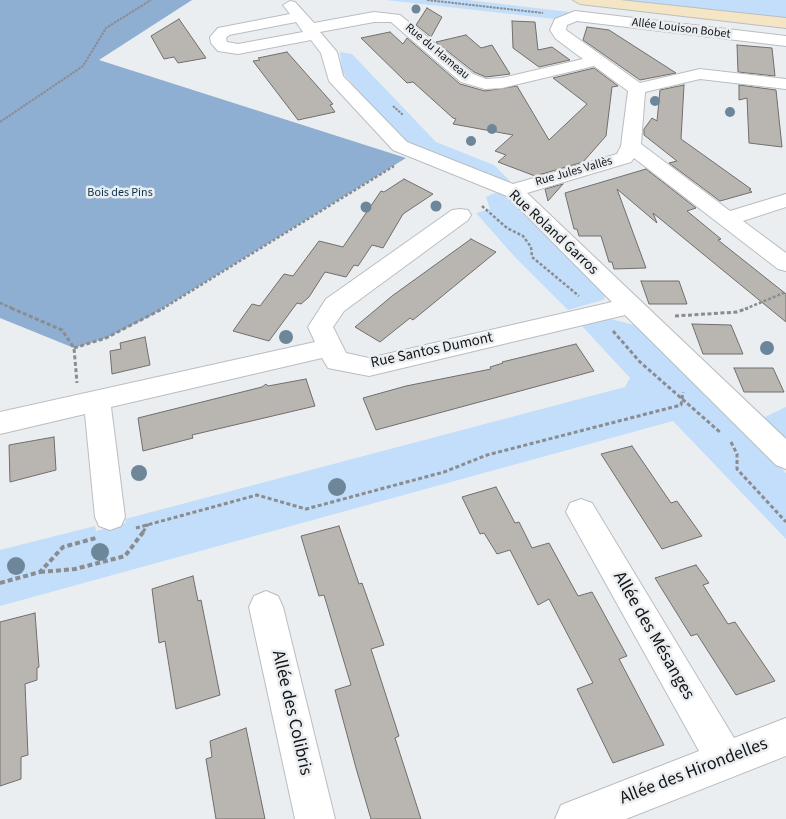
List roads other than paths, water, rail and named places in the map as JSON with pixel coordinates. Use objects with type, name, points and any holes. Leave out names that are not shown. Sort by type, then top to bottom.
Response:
[{"type":"main road","points":[[580,0],[786,23]]},
{"type":"street","name":"Rue du Hameau","points":[[302,21],[374,16],[396,18],[467,78],[485,84],[502,83],[595,61]]},
{"type":"street","name":"Allée Louison Bobet","points":[[595,61],[559,32],[558,25],[571,17],[786,41]]},
{"type":"street","name":"Rue Roland Garros","points":[[302,21],[329,52],[335,77],[400,146],[504,188],[786,457]]},
{"type":"street","points":[[595,61],[637,89],[700,74],[786,84]]},
{"type":"street","name":"Rue Jules Vallès","points":[[504,188],[527,185],[624,158],[631,146],[637,89]]},
{"type":"street","points":[[631,146],[786,264]]},
{"type":"street","points":[[727,219],[786,200]]},
{"type":"street","points":[[0,423],[330,347],[320,327],[336,305],[460,215]]},
{"type":"street","name":"Rue Santos Dumont","points":[[330,347],[337,361],[369,367],[598,313],[635,312]]},
{"type":"street","points":[[97,401],[113,528]]},
{"type":"street","name":"Allée des Mésanges","points":[[581,512],[725,760]]},
{"type":"street","name":"Allée des Colibris","points":[[266,607],[315,819]]},
{"type":"street","name":"Allée des Hirondelles","points":[[575,819],[786,737]]},
{"type":"park label","name":"Bois des Pins","points":[[120,193]]}]
